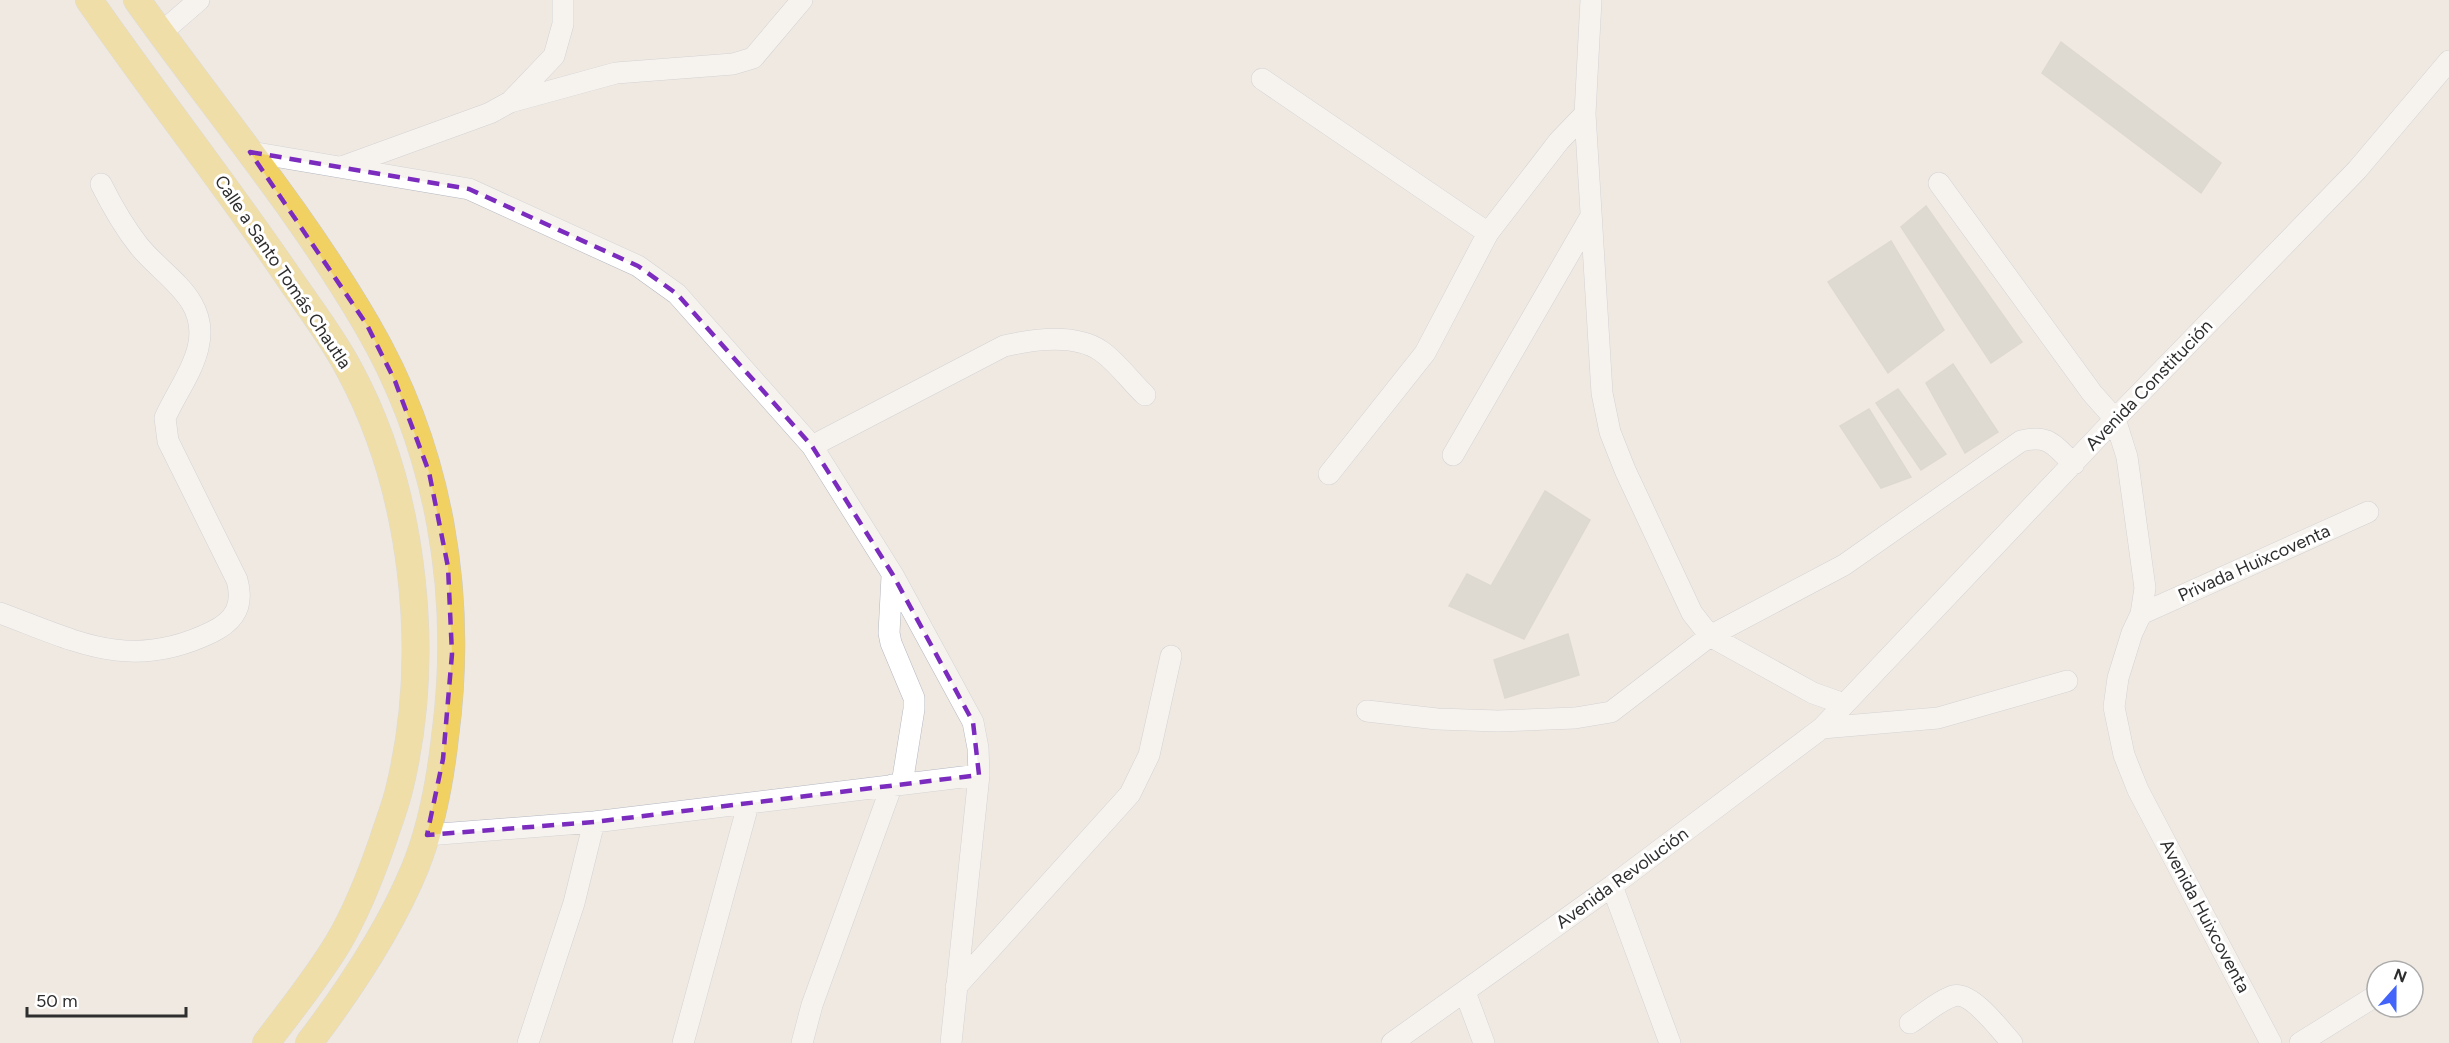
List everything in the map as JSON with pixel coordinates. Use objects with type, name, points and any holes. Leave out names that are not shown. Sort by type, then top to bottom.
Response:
[{"type":"main road","name":"Calle a Santo Tomás Chautla","points":[[88,0],[218,175],[350,370],[377,429],[394,487],[404,536],[412,583],[416,672],[410,728],[399,790],[377,858],[360,900],[339,941],[315,979],[266,1043]]},
{"type":"main road","name":"Calle a Santo Tomás Chautla","points":[[137,0],[250,152],[367,325],[415,428],[429,472],[441,523],[448,567],[452,654],[443,759],[427,835],[400,902],[315,1041]]},
{"type":"street","points":[[161,33],[199,0]]},
{"type":"street","points":[[510,102],[554,56],[563,24],[563,0]]},
{"type":"street","points":[[342,167],[490,113],[510,102],[616,73],[733,64],[753,58],[802,0]]},
{"type":"street","points":[[1591,0],[1585,114],[1602,393],[1610,432],[1625,470],[1692,613],[1710,636],[1813,693],[1844,704]]},
{"type":"street","name":"Avenida Constitución","points":[[1844,704],[2115,419],[2357,170],[2449,61]]},
{"type":"street","points":[[1262,79],[1488,233]]},
{"type":"street","points":[[1329,474],[1425,353],[1488,233],[1558,141],[1585,114]]},
{"type":"street","points":[[250,152],[469,189],[638,267],[677,294],[812,446],[892,575],[973,722],[978,748],[979,775],[951,1043]]},
{"type":"street","points":[[1939,183],[2092,393],[2115,419]]},
{"type":"street","points":[[0,612],[92,647],[144,653],[192,641],[225,626],[239,607],[237,580],[168,441],[166,428],[165,418],[194,362],[199,346],[198,317],[193,303],[178,284],[141,248],[114,212],[101,184]]},
{"type":"street","points":[[1453,455],[1591,216]]},
{"type":"street","points":[[812,446],[1004,346],[1032,340],[1079,341],[1101,351],[1145,395]]},
{"type":"street","name":"Avenida Huixcoventa","points":[[2115,419],[2127,457],[2145,588],[2141,614],[2125,654],[2114,707],[2116,727],[2138,790],[2271,1043]]},
{"type":"street","points":[[1367,711],[1437,719],[1498,721],[1592,717],[1611,712],[1710,636],[1844,565],[2021,441],[2034,438],[2047,439],[2074,464]]},
{"type":"street","name":"Privada Huixcoventa","points":[[2141,614],[2368,512]]},
{"type":"street","points":[[802,1043],[812,1005],[897,784],[914,709],[914,698],[889,633],[892,575]]},
{"type":"street","points":[[956,987],[1130,794],[1149,755],[1171,656]]},
{"type":"street","points":[[1822,728],[1938,718],[2067,681]]},
{"type":"street","name":"Avenida Revolución","points":[[1392,1043],[1612,886],[1822,728],[1844,704]]},
{"type":"street","points":[[427,835],[594,822],[979,775]]},
{"type":"street","points":[[683,1043],[748,805]]},
{"type":"street","points":[[528,1043],[574,903],[594,822]]},
{"type":"street","points":[[1612,886],[1670,1043]]},
{"type":"street","points":[[1465,992],[1484,1043]]},
{"type":"street","points":[[1910,1023],[1953,996],[1961,994],[1972,1000],[2012,1043]]},
{"type":"street","points":[[2300,1043],[2365,1002]]},
{"type":"highlighted area","points":[[250,152],[469,189],[638,266],[677,294],[812,446],[893,575],[973,722],[979,775],[594,822],[427,835],[443,759],[452,654],[448,567],[429,472],[395,381],[367,325]]},
{"type":"building","points":[[2061,42],[2221,163],[2201,193],[2042,73]]},
{"type":"building","points":[[1926,206],[2022,342],[1991,363],[1901,227]]},
{"type":"building","points":[[1891,241],[1944,330],[1888,373],[1828,282]]},
{"type":"building","points":[[1953,364],[1998,432],[1965,453],[1926,383]]},
{"type":"building","points":[[1898,389],[1946,454],[1921,470],[1876,403]]},
{"type":"building","points":[[1869,409],[1911,477],[1881,488],[1840,426]]},
{"type":"building","points":[[1545,491],[1590,520],[1524,639],[1449,606],[1467,574],[1491,586]]},
{"type":"building","points":[[1568,634],[1579,675],[1505,698],[1494,660]]}]
